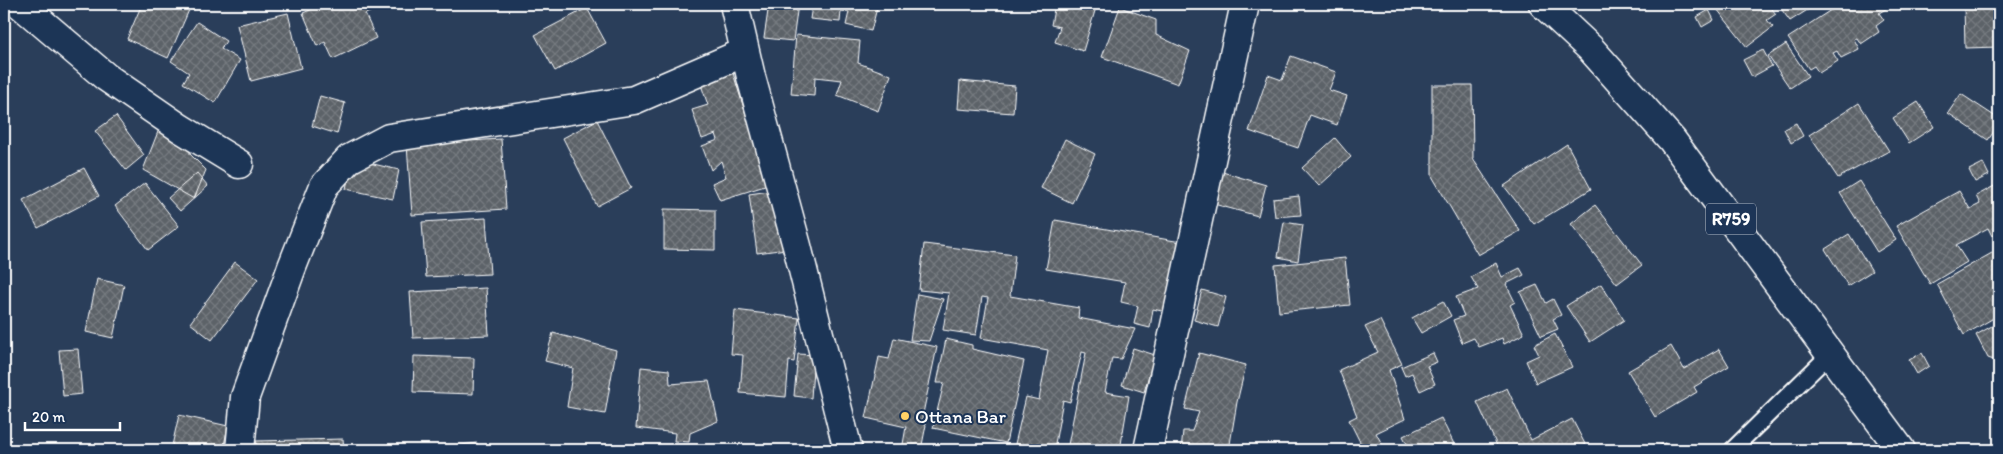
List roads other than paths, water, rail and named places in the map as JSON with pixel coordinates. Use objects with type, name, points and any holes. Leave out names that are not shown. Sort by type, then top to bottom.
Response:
[{"type":"street","points":[[20,4],[113,82],[180,128],[239,164]]},
{"type":"street","points":[[734,4],[795,236],[848,450]]},
{"type":"street","points":[[1148,450],[1245,4]]},
{"type":"street","name":"R759","points":[[1543,4],[1590,48],[1672,140],[1901,450]]},
{"type":"street","points":[[240,450],[245,398],[292,267],[324,186],[349,159],[389,138],[634,100],[746,52]]},
{"type":"lane","points":[[1732,450],[1830,354]]},
{"type":"place","name":"Ottana Bar","points":[[905,416]]}]
